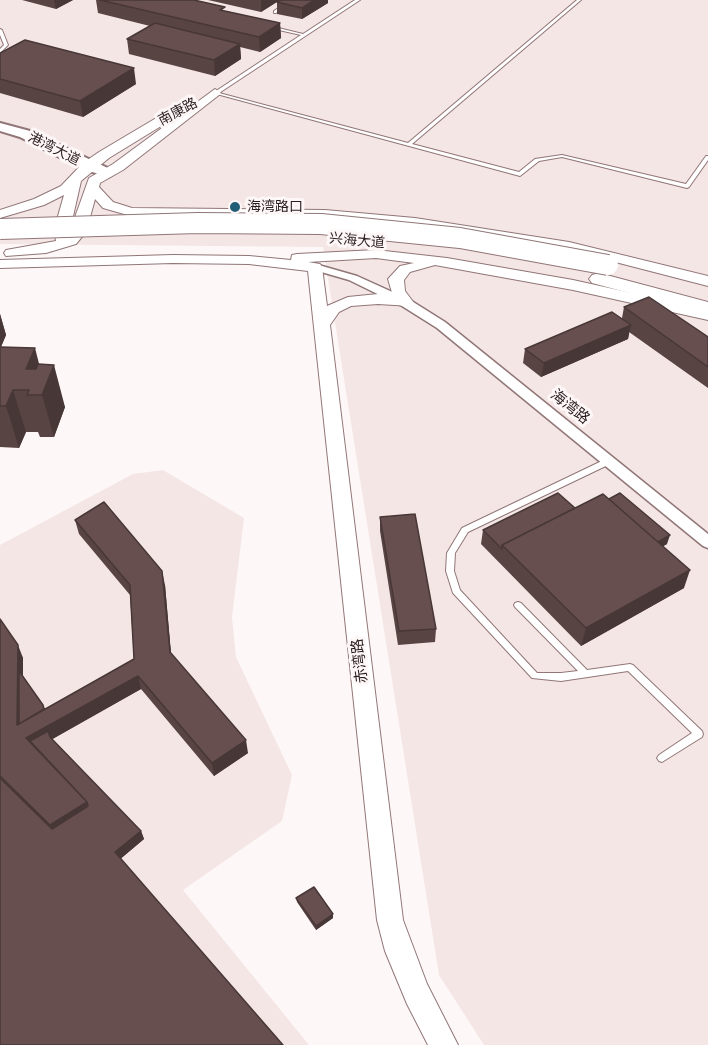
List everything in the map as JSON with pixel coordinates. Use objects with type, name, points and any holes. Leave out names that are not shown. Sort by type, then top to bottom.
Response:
[{"type":"main road","name":"港湾大道","points":[[0,127],[25,134],[88,166],[108,172]]},
{"type":"main road","name":"兴海大道","points":[[0,229],[222,222],[321,224],[460,238],[604,272],[708,292]]},
{"type":"main road","name":"兴海大道","points":[[0,242],[208,234],[283,235],[458,251],[604,272],[708,308]]},
{"type":"street","name":"南康路","points":[[64,244],[61,230],[75,180],[88,166],[165,118],[215,93]]},
{"type":"street","name":"南康路","points":[[92,187],[94,181],[215,93]]},
{"type":"street","points":[[0,214],[39,202],[66,189],[75,180]]},
{"type":"street","points":[[0,253],[32,252],[64,244],[79,232],[92,187]]},
{"type":"street","name":"兴海大道","points":[[92,187],[108,205],[131,212],[325,214],[415,222],[569,246],[708,281]]},
{"type":"street","points":[[64,244],[75,251],[140,260]]},
{"type":"street","name":"兴海大道","points":[[0,264],[249,260],[376,254],[447,262],[562,283],[708,315]]},
{"type":"street","name":"兴海大道","points":[[140,260],[286,267],[308,276],[316,288]]},
{"type":"street","name":"兴海大道","points":[[249,260],[315,267]]},
{"type":"street","points":[[406,303],[394,285],[398,274],[414,265],[447,262]]},
{"type":"street","name":"赤湾路","points":[[315,267],[320,328],[390,920],[399,951],[417,994],[444,1045]]},
{"type":"street","name":"海湾路","points":[[315,267],[353,278],[406,303],[441,325],[708,542]]},
{"type":"street","points":[[320,328],[333,309],[348,302],[378,299],[406,303]]},
{"type":"lane","points":[[275,12],[293,0]]},
{"type":"lane","points":[[215,93],[358,0]]},
{"type":"lane","points":[[409,144],[579,0]]},
{"type":"lane","points":[[260,24],[304,35]]},
{"type":"lane","points":[[0,30],[6,39],[6,45],[0,52]]},
{"type":"lane","points":[[215,93],[520,174],[537,160],[562,156],[687,186],[708,157]]},
{"type":"lane","points":[[609,461],[465,530],[451,553],[450,571],[456,591],[535,676],[561,677],[630,667],[699,734],[662,758]]},
{"type":"lane","points":[[518,605],[584,672]]},
{"type":"shaded area","points":[[0,0],[708,0],[708,1045],[484,1045],[439,975],[323,247],[0,244]]},
{"type":"shaded area","points":[[163,470],[244,518],[232,617],[236,657],[292,775],[282,821],[183,890],[309,1045],[0,1045],[0,545],[133,474]]},
{"type":"building","points":[[100,0],[194,0],[225,7],[220,10],[280,23],[259,37]]},
{"type":"building","points":[[314,0],[302,8],[277,2]]},
{"type":"building","points":[[155,23],[240,44],[214,60],[127,39]]},
{"type":"building","points":[[25,40],[134,68],[80,101],[0,79],[0,53]]},
{"type":"building","points":[[649,297],[708,337],[708,367],[624,307]]},
{"type":"building","points":[[612,312],[631,325],[544,363],[525,349]]},
{"type":"building","points":[[0,347],[35,348],[26,369],[36,369],[38,364],[54,365],[42,395],[27,395],[29,390],[13,390],[6,406],[0,406]]},
{"type":"building","points":[[558,493],[575,508],[502,545],[502,549],[483,530]]},
{"type":"building","points":[[620,493],[670,535],[658,542],[609,499]]},
{"type":"building","points":[[603,494],[690,570],[586,628],[502,545]]},
{"type":"building","points":[[104,502],[162,571],[170,652],[246,740],[212,763],[138,676],[26,738],[87,802],[50,825],[0,776],[0,619],[18,645],[17,725],[134,659],[130,585],[75,520]]},
{"type":"building","points":[[415,514],[436,629],[399,631],[380,517]]},
{"type":"building","points":[[19,671],[44,709],[19,724]]},
{"type":"building","points":[[48,731],[50,737],[141,831],[115,852],[283,1045],[0,1045],[0,778],[52,829],[88,806],[87,802],[30,741]]},
{"type":"building","points":[[314,887],[333,914],[316,926],[296,898]]},
{"type":"place","name":"海湾路口","points":[[235,207]]}]
